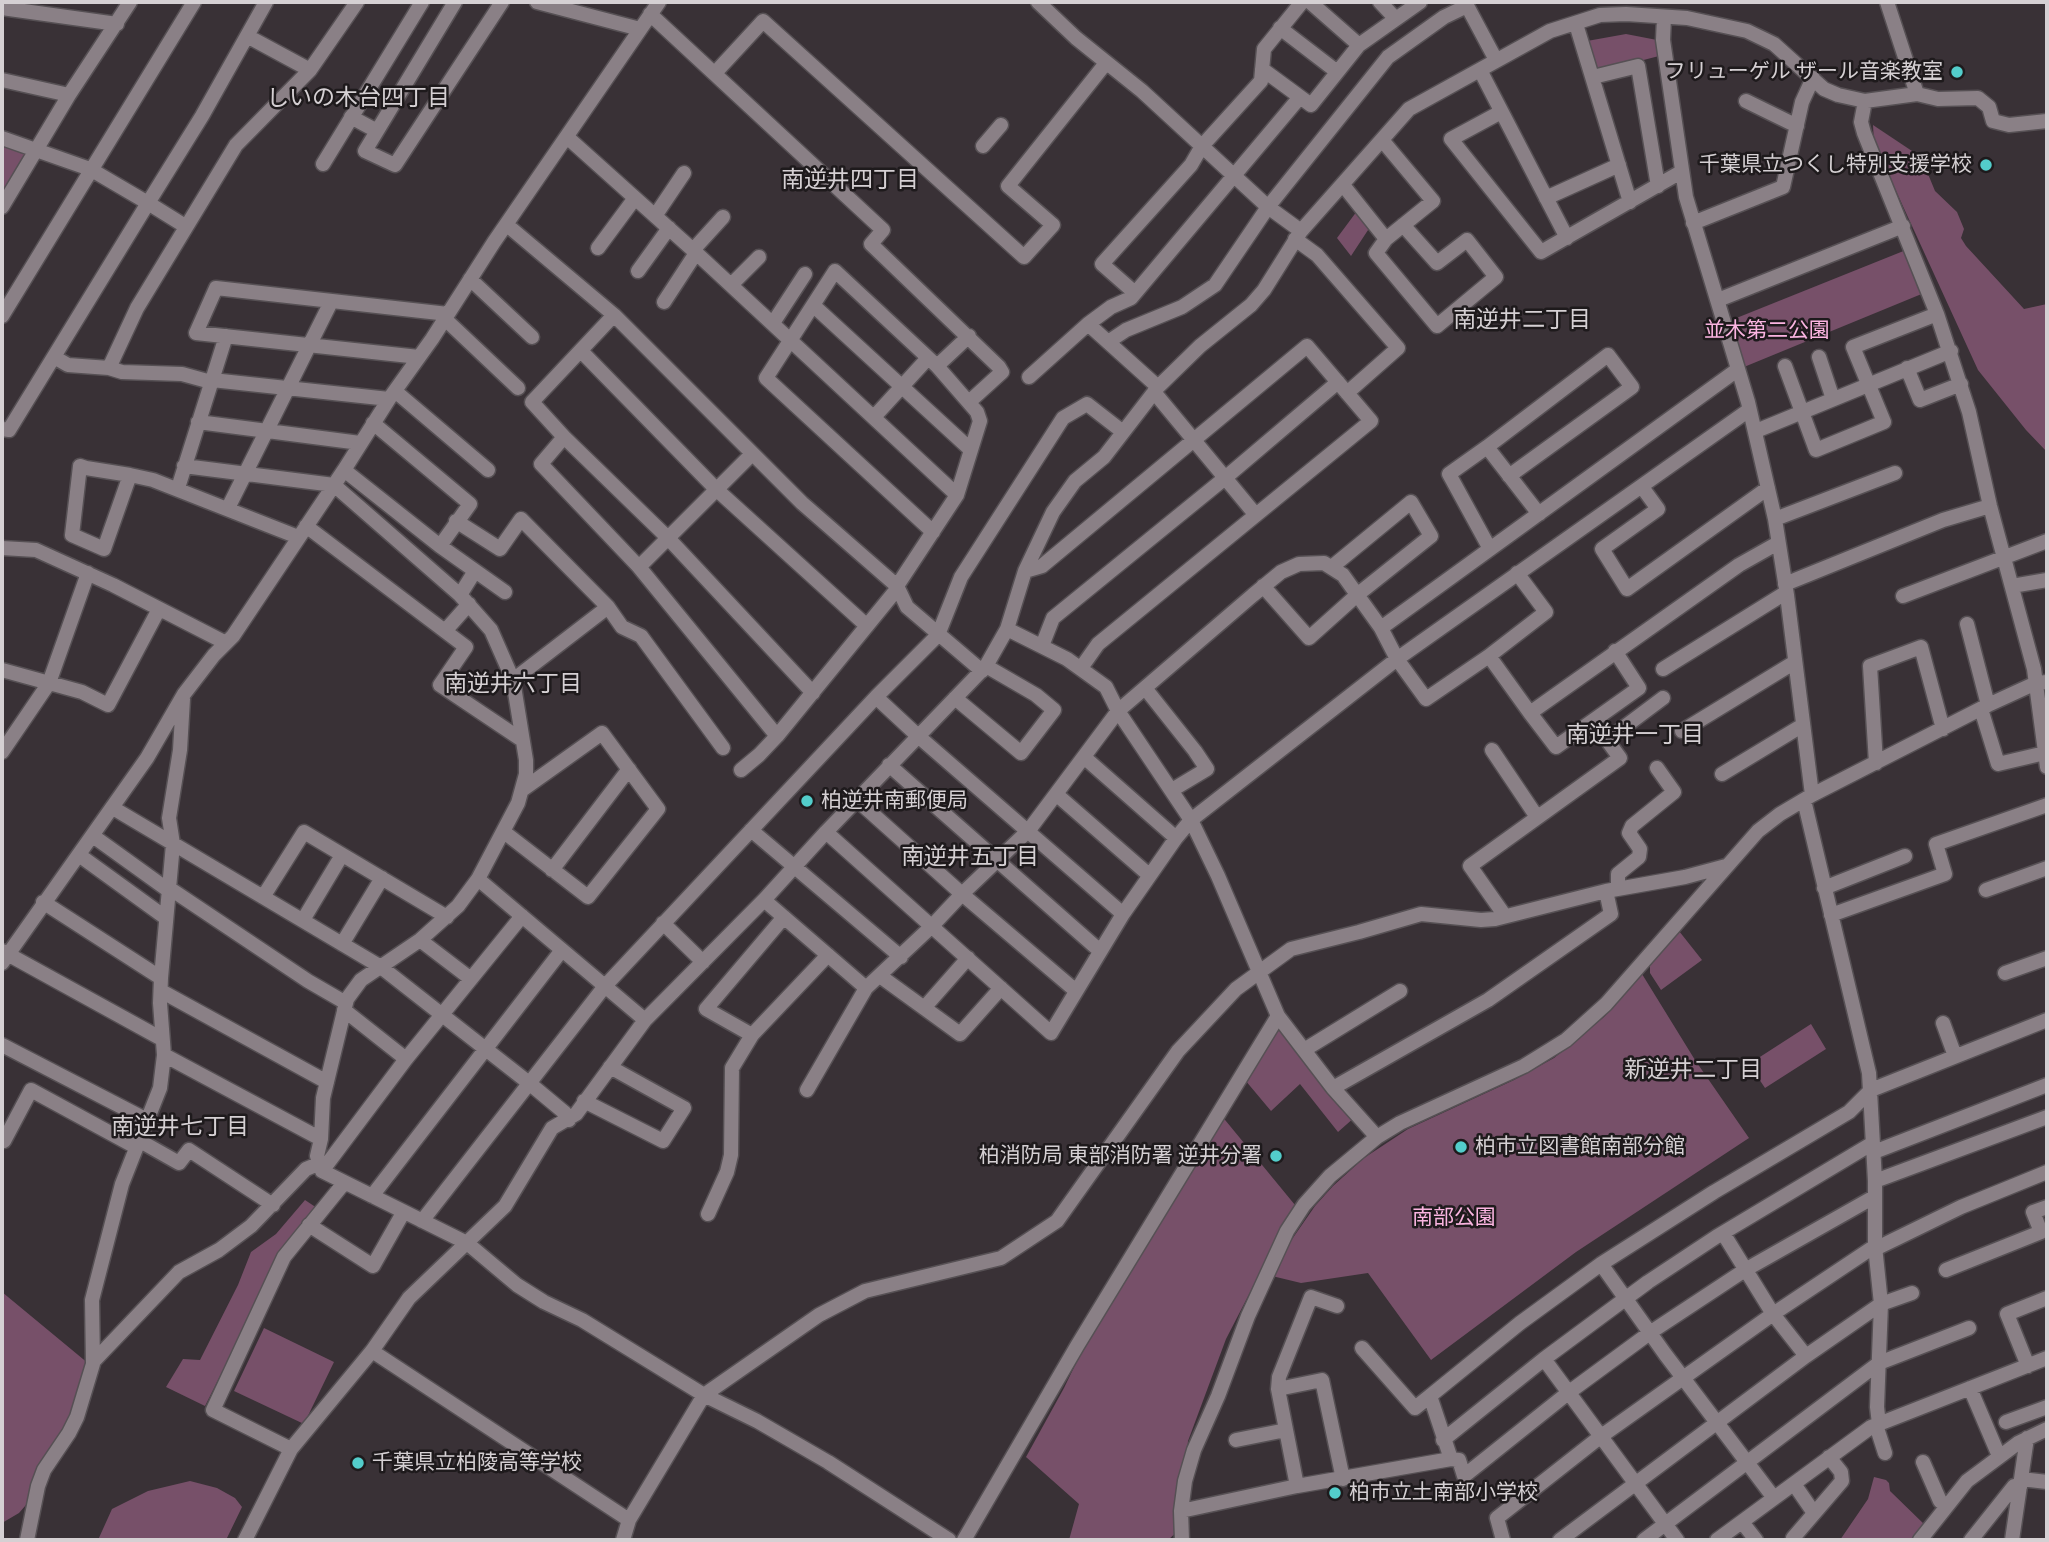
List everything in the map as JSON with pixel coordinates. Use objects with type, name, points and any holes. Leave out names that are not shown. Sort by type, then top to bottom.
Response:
[{"type":"street","points":[[2,14],[3,2]]},
{"type":"street","points":[[3,203],[130,2]]},
{"type":"street","points":[[2,316],[194,2]]},
{"type":"street","points":[[2,429],[9,430],[202,116],[266,2]]},
{"type":"street","points":[[109,368],[137,308],[236,145],[310,70],[357,2]]},
{"type":"street","points":[[323,164],[422,2]]},
{"type":"street","points":[[456,2],[365,151],[395,165],[502,2]]},
{"type":"street","points":[[537,2],[640,29]]},
{"type":"street","points":[[596,18],[601,2]]},
{"type":"street","points":[[162,1039],[4,956],[113,808],[147,758],[184,694],[214,655],[233,636],[373,423],[659,2]]},
{"type":"street","points":[[1038,2],[1106,63],[1142,90],[1298,235],[1398,348],[1225,478],[1053,618],[1042,646]]},
{"type":"street","points":[[1135,293],[1102,264],[1191,165],[1202,146],[1261,80],[1264,48],[1302,2]]},
{"type":"street","points":[[1310,2],[1359,45]]},
{"type":"street","points":[[1380,2],[1395,18]]},
{"type":"street","points":[[1262,69],[1311,105],[1359,45],[1420,2]]},
{"type":"street","points":[[1887,2],[1917,94]]},
{"type":"street","points":[[1108,342],[1126,330],[1182,307],[1215,285],[1268,207],[1388,57],[1466,4],[1496,60]]},
{"type":"street","points":[[2,8],[117,24]]},
{"type":"street","points":[[650,15],[883,230],[871,244],[969,336],[1002,372],[969,402]]},
{"type":"street","points":[[245,1540],[291,1449],[372,1351],[409,1298],[505,1206],[552,1128],[576,1114],[645,1020],[764,900],[889,765],[984,668],[1007,629],[1025,571],[1053,512],[1075,481],[1104,457],[1156,390],[1200,346],[1251,305],[1264,290],[1298,235],[1409,109],[1550,32],[1600,15],[1687,18],[1747,31],[1774,44],[1824,89],[1865,101],[1917,94],[1938,99],[1978,98],[1989,107],[1993,121],[2009,125],[2047,121]]},
{"type":"street","points":[[1664,17],[1663,40],[1681,172],[1693,223],[1756,431],[1774,519],[1786,589],[1803,725],[1808,797],[1824,888],[1845,966],[1871,1090],[1875,1247],[1881,1304],[1877,1407],[1885,1453]]},
{"type":"street","points":[[715,74],[763,20],[1024,257],[1053,225],[1008,186],[1106,63]]},
{"type":"street","points":[[1576,24],[1630,202]]},
{"type":"street","points":[[1280,28],[1336,71]]},
{"type":"street","points":[[247,36],[310,70]]},
{"type":"street","points":[[1593,77],[1639,66],[1657,186]]},
{"type":"street","points":[[1480,70],[1567,238]]},
{"type":"street","points":[[1693,223],[1783,187],[1802,102],[1813,78]]},
{"type":"street","points":[[2,80],[69,95]]},
{"type":"street","points":[[1029,377],[1088,324],[1135,293],[1300,97]]},
{"type":"street","points":[[1746,101],[1797,126]]},
{"type":"street","points":[[1865,101],[1861,122],[1864,133],[1951,351],[1969,411],[1990,506],[2042,682],[2046,750],[1998,764],[1967,624]]},
{"type":"street","points":[[1501,112],[1451,139],[1541,252],[1681,172]]},
{"type":"street","points":[[351,117],[377,131]]},
{"type":"street","points":[[983,146],[1001,125]]},
{"type":"street","points":[[567,137],[791,339],[957,495]]},
{"type":"street","points":[[2,138],[90,169],[185,226]]},
{"type":"street","points":[[1382,140],[1433,201],[1403,225],[1386,239],[1376,254],[1437,326],[1496,277],[1467,240],[1437,263],[1403,225]]},
{"type":"street","points":[[1546,198],[1619,165]]},
{"type":"street","points":[[655,216],[684,173]]},
{"type":"street","points":[[1343,185],[1386,239]]},
{"type":"street","points":[[598,248],[635,198]]},
{"type":"street","points":[[664,302],[695,251],[723,217]]},
{"type":"street","points":[[507,225],[614,315],[802,503],[897,588],[907,607],[984,668],[1036,695],[1054,710],[1021,753],[955,698]]},
{"type":"street","points":[[1718,300],[1902,226]]},
{"type":"street","points":[[638,271],[669,228]]},
{"type":"street","points":[[731,285],[758,257]]},
{"type":"street","points":[[741,770],[777,736],[897,588],[957,495],[980,421],[969,402],[932,362],[835,271],[766,378],[933,532]]},
{"type":"street","points":[[773,323],[805,274]]},
{"type":"street","points":[[470,279],[532,337]]},
{"type":"street","points":[[419,357],[196,333],[216,288],[447,316],[518,388]]},
{"type":"street","points":[[228,508],[331,302]]},
{"type":"street","points":[[814,306],[971,450]]},
{"type":"street","points":[[1786,366],[1816,450],[1884,422],[1853,347],[1937,314]]},
{"type":"street","points":[[614,315],[532,402],[564,437],[668,538],[813,693]]},
{"type":"street","points":[[1088,324],[1156,390],[1194,441],[1255,514]]},
{"type":"street","points":[[178,488],[226,336]]},
{"type":"street","points":[[874,417],[902,387],[969,336]]},
{"type":"street","points":[[1025,571],[1042,566],[1307,346],[1371,421],[1098,644],[1081,668]]},
{"type":"street","points":[[581,351],[716,489],[867,626]]},
{"type":"street","points":[[1756,431],[1951,351]]},
{"type":"street","points":[[1490,549],[1449,474],[1608,355],[1632,387],[1510,477]]},
{"type":"street","points":[[54,357],[68,365],[109,368],[122,372],[183,374],[211,381],[392,395],[488,470]]},
{"type":"street","points":[[1819,357],[1833,399]]},
{"type":"street","points":[[1907,368],[1920,400],[1961,384]]},
{"type":"street","points":[[1381,628],[1737,370]]},
{"type":"street","points":[[422,1221],[604,986],[876,696],[939,635],[961,578],[1063,418],[1087,404],[1123,432]]},
{"type":"street","points":[[826,832],[1051,1033],[1123,914],[1191,820],[1397,659],[1749,410]]},
{"type":"street","points":[[198,422],[360,443]]},
{"type":"street","points":[[373,423],[470,504],[440,546]]},
{"type":"street","points":[[564,437],[541,464],[639,567],[777,736]]},
{"type":"street","points":[[1487,447],[1539,514]]},
{"type":"street","points":[[639,567],[752,454]]},
{"type":"street","points":[[130,475],[104,549],[72,535],[80,466],[130,475],[178,488],[228,508],[302,532],[466,647],[440,685],[522,740]]},
{"type":"street","points":[[184,466],[334,485],[464,600],[491,630],[513,680],[526,760],[522,790],[504,832],[478,879],[447,917],[420,940],[361,980],[345,1006],[323,1098],[321,1139],[317,1156],[320,1167],[344,1183],[467,1243],[526,1290],[582,1320],[704,1395],[757,1421],[828,1462],[949,1540]]},
{"type":"street","points":[[344,470],[440,546],[505,592]]},
{"type":"street","points":[[1774,519],[1895,473]]},
{"type":"street","points":[[1642,487],[1658,509],[1602,549],[1627,589],[1768,488]]},
{"type":"street","points":[[1263,586],[1309,638],[1357,595],[1431,536],[1411,502],[1333,566]]},
{"type":"street","points":[[1663,669],[1782,595],[1786,589],[1943,520],[1990,506]]},
{"type":"street","points":[[456,521],[500,549],[521,519],[608,607],[622,627],[641,636],[723,748]]},
{"type":"street","points":[[1903,596],[2047,541]]},
{"type":"street","points":[[1530,713],[1739,565],[1778,543]]},
{"type":"street","points":[[2,548],[36,550],[88,573],[226,643]]},
{"type":"street","points":[[807,1090],[866,988],[901,957],[1029,830],[1118,711],[1281,572],[1299,564],[1324,563],[1333,566],[1343,575],[1381,628],[1397,659],[1426,699],[1489,656],[1546,612],[1517,573]]},
{"type":"street","points":[[445,631],[464,600],[475,571]]},
{"type":"street","points":[[2,752],[8,733],[49,683],[88,573]]},
{"type":"street","points":[[2012,586],[2047,580]]},
{"type":"street","points":[[513,680],[608,607]]},
{"type":"street","points":[[2,670],[82,692],[108,705],[159,609]]},
{"type":"street","points":[[1007,629],[1081,668],[1105,687],[1118,711],[1191,820],[1278,1016],[1333,1088],[1377,1137]]},
{"type":"street","points":[[1876,763],[1870,666],[1921,646],[1943,729]]},
{"type":"street","points":[[1489,656],[1556,747],[1639,688],[1615,651]]},
{"type":"street","points":[[1682,731],[1795,662]]},
{"type":"street","points":[[1182,1540],[1181,1511],[1185,1481],[1194,1450],[1256,1295],[1287,1231],[1304,1205],[1330,1176],[1377,1137],[1428,1110],[1524,1066],[1566,1040],[1606,1003],[1758,831],[1808,797],[1985,707],[2042,682]]},
{"type":"street","points":[[1145,688],[1207,769],[1172,790]]},
{"type":"street","points":[[27,1540],[44,1470],[77,1417],[93,1362],[92,1300],[122,1184],[160,1088],[164,1055],[161,984],[173,844],[169,818],[180,750],[184,694]]},
{"type":"street","points":[[876,696],[918,736],[1123,914]]},
{"type":"street","points":[[1506,916],[1470,866],[1620,758],[1607,740],[1663,698]]},
{"type":"street","points":[[1722,774],[1803,725]]},
{"type":"street","points":[[504,832],[588,897],[658,809],[602,733],[522,790]]},
{"type":"street","points":[[1492,750],[1537,817]]},
{"type":"street","points":[[1084,757],[1176,838]]},
{"type":"street","points":[[889,765],[1100,951]]},
{"type":"street","points":[[1333,1088],[1488,1000],[1611,914],[1612,890],[1618,874],[1639,857],[1640,849],[1629,833],[1632,827],[1674,792],[1657,768]]},
{"type":"street","points":[[552,870],[629,769]]},
{"type":"street","points":[[1056,794],[1149,875]]},
{"type":"street","points":[[857,800],[962,894],[1076,990]]},
{"type":"street","points":[[1831,915],[1945,874],[1937,844],[2047,805]]},
{"type":"street","points":[[113,808],[380,967],[529,1083],[565,1113],[569,1120]]},
{"type":"street","points":[[751,830],[901,957]]},
{"type":"street","points":[[263,897],[304,832],[447,917]]},
{"type":"street","points":[[93,836],[345,1006],[406,1059]]},
{"type":"street","points":[[79,855],[166,918]]},
{"type":"street","points":[[303,920],[342,855]]},
{"type":"street","points":[[1824,888],[1905,856]]},
{"type":"street","points":[[623,1540],[629,1520],[704,1395],[819,1315],[865,1291],[1001,1258],[1057,1221],[1178,1051],[1236,989],[1291,949],[1422,914],[1481,920],[1726,866]]},
{"type":"street","points":[[1986,890],[2047,868]]},
{"type":"street","points":[[342,944],[382,878]]},
{"type":"street","points":[[478,879],[645,1020]]},
{"type":"street","points":[[764,900],[866,988]]},
{"type":"street","points":[[43,902],[161,984],[327,1082]]},
{"type":"street","points":[[93,1362],[179,1272],[219,1250],[273,1205],[306,1169],[320,1167],[522,916]]},
{"type":"street","points":[[752,1035],[706,1009],[784,917]]},
{"type":"street","points":[[663,923],[703,962]]},
{"type":"street","points":[[420,940],[471,979]]},
{"type":"street","points":[[372,1196],[562,950]]},
{"type":"street","points":[[708,1214],[727,1172],[730,1154],[732,1068],[752,1035],[828,954]]},
{"type":"street","points":[[925,1008],[968,958]]},
{"type":"street","points":[[2005,973],[2047,958]]},
{"type":"street","points":[[880,976],[960,1034],[1002,989]]},
{"type":"street","points":[[1304,1050],[1400,991]]},
{"type":"street","points":[[964,1540],[1077,1346],[1278,1016]]},
{"type":"street","points":[[1362,1348],[1415,1408],[1520,1323],[1601,1264],[1714,1192],[1849,1112],[1871,1090],[2047,1020]]},
{"type":"street","points":[[1943,1023],[1955,1055]]},
{"type":"street","points":[[2,1045],[147,1120]]},
{"type":"street","points":[[164,1055],[321,1139]]},
{"type":"street","points":[[584,1101],[663,1141],[684,1108],[610,1067]]},
{"type":"street","points":[[1443,1440],[1626,1298],[1723,1233],[1874,1148],[2047,1085]]},
{"type":"street","points":[[4,1141],[8,1117],[32,1090],[179,1163],[189,1150],[273,1205]]},
{"type":"street","points":[[1875,1181],[2047,1117]]},
{"type":"street","points":[[1503,1540],[1497,1518],[1600,1437],[1773,1314],[1875,1247],[2047,1171]]},
{"type":"street","points":[[291,1449],[213,1410],[285,1257],[344,1183]]},
{"type":"street","points":[[1181,1511],[1297,1486],[1451,1459],[1459,1460],[1464,1476],[1651,1332],[1745,1270],[1874,1197]]},
{"type":"street","points":[[1946,1270],[2041,1232],[2033,1212],[2047,1206]]},
{"type":"street","points":[[309,1225],[373,1266],[403,1213]]},
{"type":"street","points":[[1723,1233],[1773,1314],[1806,1356]]},
{"type":"street","points":[[1601,1264],[1774,1498]]},
{"type":"street","points":[[1560,1540],[1806,1356],[1881,1304],[1912,1293]]},
{"type":"street","points":[[1297,1486],[1278,1389],[1279,1377],[1311,1297],[1337,1306]]},
{"type":"street","points":[[2028,1366],[2007,1314],[2047,1298]]},
{"type":"street","points":[[1644,1540],[1879,1363],[1969,1328]]},
{"type":"street","points":[[372,1351],[629,1520]]},
{"type":"street","points":[[1717,1540],[1878,1424],[2047,1358]]},
{"type":"street","points":[[1545,1359],[1568,1394],[1678,1540]]},
{"type":"street","points":[[1278,1389],[1322,1380],[1343,1479]]},
{"type":"street","points":[[1970,1388],[1999,1456]]},
{"type":"street","points":[[1430,1396],[1451,1459]]},
{"type":"street","points":[[2006,1422],[2047,1407]]},
{"type":"street","points":[[1920,1540],[1967,1481],[2027,1437],[2047,1429]]},
{"type":"street","points":[[1236,1440],[1286,1430]]},
{"type":"street","points":[[2012,1540],[2027,1437]]},
{"type":"street","points":[[1793,1538],[1842,1481],[1841,1472],[1829,1457]]},
{"type":"street","points":[[1923,1462],[1940,1501],[1947,1506]]},
{"type":"street","points":[[1971,1540],[2014,1486],[2020,1483],[2047,1482]]},
{"type":"street","points":[[1794,1484],[1814,1513]]},
{"type":"street","points":[[1742,1522],[1756,1540]]},
{"type":"green space","points":[[1626,34],[1657,40],[1659,56],[1601,71],[1595,68],[1587,41]]},
{"type":"green space","points":[[1873,125],[1921,157],[1935,191],[1957,212],[1964,229],[1961,238],[1966,246],[2024,309],[2047,304],[2047,452],[1978,370],[1874,143]]},
{"type":"green space","points":[[2,143],[25,151],[27,155],[2,194]]},
{"type":"green space","points":[[1357,211],[1370,227],[1351,256],[1337,238]]},
{"type":"green space","name":"並木第二公園","points":[[1906,250],[1924,293],[1744,367],[1729,321]]},
{"type":"green space","points":[[1679,931],[1702,960],[1661,990],[1650,973],[1650,965]]},
{"type":"green space","name":"南部公園","points":[[1642,974],[1695,1060],[1749,1138],[1576,1252],[1431,1360],[1368,1273],[1301,1283],[1272,1276],[1288,1245],[1315,1206],[1364,1158],[1408,1129],[1514,1080],[1554,1058],[1604,1017]]},
{"type":"green space","points":[[1279,1023],[1355,1117],[1338,1132],[1300,1084],[1271,1111],[1245,1080]]},
{"type":"green space","points":[[1811,1024],[1826,1049],[1765,1088],[1749,1064]]},
{"type":"green space","points":[[1221,1115],[1295,1205],[1226,1339],[1188,1441],[1181,1528],[1168,1540],[1069,1540],[1079,1504],[1026,1457],[1097,1320]]},
{"type":"green space","points":[[305,1200],[317,1208],[280,1257],[205,1406],[166,1387],[183,1359],[200,1360],[238,1285],[251,1252],[276,1234]]},
{"type":"green space","points":[[2,1292],[89,1364],[74,1417],[32,1498],[19,1513],[2,1523]]},
{"type":"green space","points":[[264,1328],[334,1362],[304,1424],[234,1391]]},
{"type":"green space","points":[[1874,1477],[1886,1480],[1890,1491],[1926,1526],[1914,1540],[1840,1540],[1868,1499]]},
{"type":"green space","points":[[190,1481],[217,1488],[235,1498],[242,1507],[226,1540],[98,1540],[112,1509],[148,1491]]},
{"type":"place","name":"フリューゲル ザール音楽教室","points":[[1957,72]]},
{"type":"place","name":"千葉県立つくし特別支援学校","points":[[1986,165]]},
{"type":"place","name":"柏逆井南郵便局","points":[[807,801]]},
{"type":"place","name":"柏市立図書館南部分館","points":[[1461,1147]]},
{"type":"place","name":"柏消防局 東部消防署 逆井分署","points":[[1276,1156]]},
{"type":"place","name":"千葉県立柏陵高等学校","points":[[358,1463]]},
{"type":"place","name":"柏市立土南部小学校","points":[[1335,1493]]},
{"type":"district","name":"しいの木台四丁目","points":[[358,98]]},
{"type":"district","name":"南逆井四丁目","points":[[850,180]]},
{"type":"district","name":"南逆井二丁目","points":[[1522,320]]},
{"type":"district","name":"南逆井六丁目","points":[[513,684]]},
{"type":"district","name":"南逆井一丁目","points":[[1635,735]]},
{"type":"district","name":"南逆井五丁目","points":[[970,857]]},
{"type":"district","name":"新逆井二丁目","points":[[1693,1070]]},
{"type":"district","name":"南逆井七丁目","points":[[180,1127]]}]
